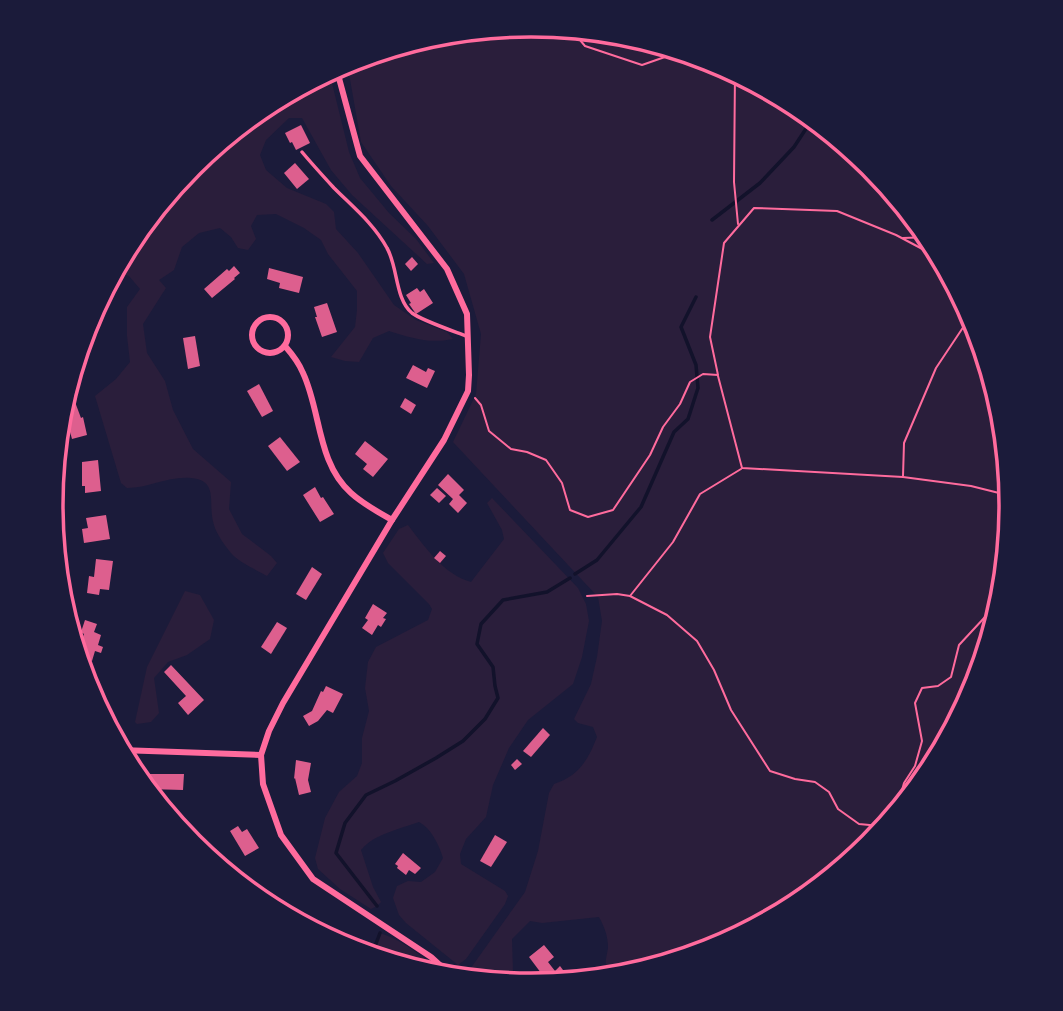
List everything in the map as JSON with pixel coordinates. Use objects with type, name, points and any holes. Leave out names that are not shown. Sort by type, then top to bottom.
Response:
[{"type":"street","points":[[339,78],[360,156],[447,269],[467,314],[468,391],[443,440],[283,703],[261,755],[263,784],[281,835],[313,879],[440,965]]},
{"type":"street","points":[[265,317],[281,320],[288,330],[285,346],[268,353],[257,347],[252,336],[256,324],[265,317]]},
{"type":"street","points":[[285,346],[302,370],[322,441],[333,469],[350,492],[392,520]]},
{"type":"street","points":[[132,750],[261,755]]},
{"type":"lane","points":[[302,152],[381,237],[395,267],[401,298],[413,314],[468,337]]},
{"type":"path","points":[[580,40],[585,46],[642,65],[665,57]]},
{"type":"path","points":[[735,83],[734,182],[738,226]]},
{"type":"path","points":[[742,468],[710,337],[724,243],[738,226],[754,208],[837,211],[924,249]]},
{"type":"path","points":[[901,238],[915,236]]},
{"type":"path","points":[[903,477],[904,443],[936,369],[965,325]]},
{"type":"path","points":[[468,391],[481,404],[489,431],[511,449],[546,460],[562,483],[570,510],[589,517],[613,510],[650,455],[690,382],[703,374],[718,375]]},
{"type":"path","points":[[630,596],[673,542],[700,494],[742,468],[903,477],[971,486],[1000,493]]},
{"type":"path","points":[[587,596],[630,596],[667,615],[698,641],[731,710],[770,771],[815,782],[829,792],[838,808],[859,824],[874,825]]},
{"type":"path","points":[[901,793],[904,783],[915,766],[922,741],[915,703],[922,688],[938,686],[951,677],[959,645],[987,616]]},
{"type":"shaded area","points":[[532,37],[593,41],[653,53],[711,72],[739,85],[792,116],[841,153],[884,196],[921,245],[965,326],[991,414],[1000,505],[991,597],[965,685],[921,766],[884,815],[863,837],[841,858],[792,895],[711,939],[653,958],[588,971],[606,967],[607,940],[599,917],[542,923],[530,921],[512,939],[512,973],[469,970],[525,892],[538,851],[549,793],[554,784],[570,777],[582,766],[597,737],[593,727],[578,723],[574,719],[591,684],[602,621],[598,597],[453,442],[476,394],[481,334],[464,274],[428,226],[391,186],[361,142],[349,73],[410,53],[470,41]]},
{"type":"shaded area","points":[[332,81],[349,152],[360,178],[389,213],[416,239],[434,263],[427,264],[352,195],[331,170],[302,118],[289,118],[266,140],[260,155],[266,170],[287,188],[326,204],[334,212],[336,229],[358,253],[394,305],[416,320],[447,332],[453,339],[428,341],[389,331],[373,338],[359,362],[331,357],[355,327],[357,291],[328,254],[321,240],[276,214],[257,215],[251,226],[256,239],[248,250],[238,248],[231,237],[220,228],[199,233],[182,247],[174,270],[159,280],[166,288],[143,324],[147,353],[165,381],[173,410],[193,449],[231,482],[229,509],[242,534],[277,563],[267,576],[238,560],[221,539],[214,525],[211,495],[206,483],[183,478],[127,488],[121,483],[95,396],[116,379],[130,362],[127,307],[140,289],[129,276],[124,274],[142,245],[179,196],[200,174],[222,153],[271,116]]},
{"type":"shaded area","points":[[492,498],[578,588],[586,604],[589,621],[573,684],[528,720],[509,748],[493,785],[486,817],[466,839],[460,854],[461,864],[505,891],[508,896],[466,959],[458,965],[406,923],[399,915],[393,898],[397,886],[408,881],[421,882],[435,872],[443,858],[434,837],[419,822],[373,840],[361,850],[381,902],[371,909],[340,889],[318,869],[315,858],[325,818],[339,792],[357,776],[362,763],[362,738],[369,711],[365,688],[368,662],[376,647],[428,620],[432,609],[388,563],[383,553],[399,529],[408,525],[443,566],[471,582],[504,539],[487,503]]},
{"type":"shaded area","points":[[185,591],[200,595],[214,620],[210,639],[187,655],[168,662],[154,678],[159,713],[151,722],[137,724],[135,722],[147,667]]},
{"type":"shaded area","points":[[380,933],[408,946],[429,963],[410,958],[374,947]]},
{"type":"building","points":[[301,125],[310,143],[296,150],[285,133]]},
{"type":"building","points":[[295,163],[309,179],[297,189],[284,173]]},
{"type":"building","points":[[412,257],[418,264],[411,271],[405,264]]},
{"type":"building","points":[[234,266],[240,273],[212,298],[204,289]]},
{"type":"building","points":[[269,268],[303,277],[299,293],[279,288],[280,283],[267,279]]},
{"type":"building","points":[[417,288],[420,292],[424,289],[433,303],[416,314],[406,295]]},
{"type":"building","points":[[327,303],[337,332],[322,337],[314,307]]},
{"type":"building","points":[[195,336],[200,366],[188,369],[183,338]]},
{"type":"building","points":[[413,365],[426,372],[428,368],[435,371],[427,388],[406,378]]},
{"type":"building","points":[[259,384],[273,411],[262,417],[247,391]]},
{"type":"building","points":[[405,398],[416,405],[411,414],[400,407]]},
{"type":"building","points":[[75,402],[81,418],[83,417],[87,435],[72,439],[69,430]]},
{"type":"building","points":[[280,437],[300,462],[287,471],[268,446]]},
{"type":"building","points":[[365,441],[388,459],[373,477],[363,469],[367,464],[355,454]]},
{"type":"building","points":[[98,460],[101,491],[85,493],[85,486],[82,486],[82,462]]},
{"type":"building","points":[[448,474],[464,490],[459,495],[467,503],[458,513],[449,504],[453,499],[438,485]]},
{"type":"building","points":[[315,487],[334,514],[320,522],[303,495]]},
{"type":"building","points":[[437,488],[446,496],[439,503],[430,495]]},
{"type":"building","points":[[106,515],[110,539],[84,543],[82,529],[88,528],[86,518]]},
{"type":"building","points":[[440,551],[446,556],[440,563],[434,558]]},
{"type":"building","points":[[96,559],[113,561],[109,590],[100,589],[99,595],[87,593],[89,576],[94,577]]},
{"type":"building","points":[[312,567],[322,574],[306,600],[296,594]]},
{"type":"building","points":[[373,604],[387,613],[381,627],[378,625],[372,635],[362,628],[368,620],[365,618]]},
{"type":"building","points":[[85,620],[97,624],[94,632],[101,635],[98,645],[103,647],[101,653],[95,651],[92,661],[83,638],[84,634],[81,632]]},
{"type":"building","points":[[277,622],[287,628],[271,654],[261,647]]},
{"type":"building","points":[[171,665],[204,700],[188,715],[178,703],[186,696],[164,672]]},
{"type":"building","points":[[326,686],[343,694],[333,713],[327,710],[318,721],[309,726],[303,716],[312,711]]},
{"type":"building","points":[[543,728],[550,735],[531,757],[523,751]]},
{"type":"building","points":[[517,759],[522,764],[515,770],[511,765]]},
{"type":"building","points":[[296,760],[311,763],[308,780],[311,792],[299,795],[294,779]]},
{"type":"building","points":[[148,774],[184,774],[183,790],[159,789]]},
{"type":"building","points":[[238,826],[242,832],[247,829],[259,848],[245,856],[230,831]]},
{"type":"building","points":[[495,835],[507,842],[491,867],[480,861]]},
{"type":"building","points":[[403,853],[421,868],[415,874],[409,870],[406,875],[397,868],[395,864]]},
{"type":"building","points":[[544,945],[554,957],[548,962],[555,971],[560,966],[565,973],[540,974],[529,957]]},
{"type":"waterway","points":[[712,220],[760,183],[794,147],[807,127]]},
{"type":"waterway","points":[[575,574],[597,560],[641,507],[674,432],[688,419],[698,388],[696,365],[681,327],[696,297]]},
{"type":"waterway","points":[[377,906],[336,853],[345,823],[366,795],[463,741],[485,719],[498,698],[493,667],[477,644],[481,624],[503,600],[547,592],[570,578]]},
{"type":"waterway","points":[[375,947],[380,933]]}]
